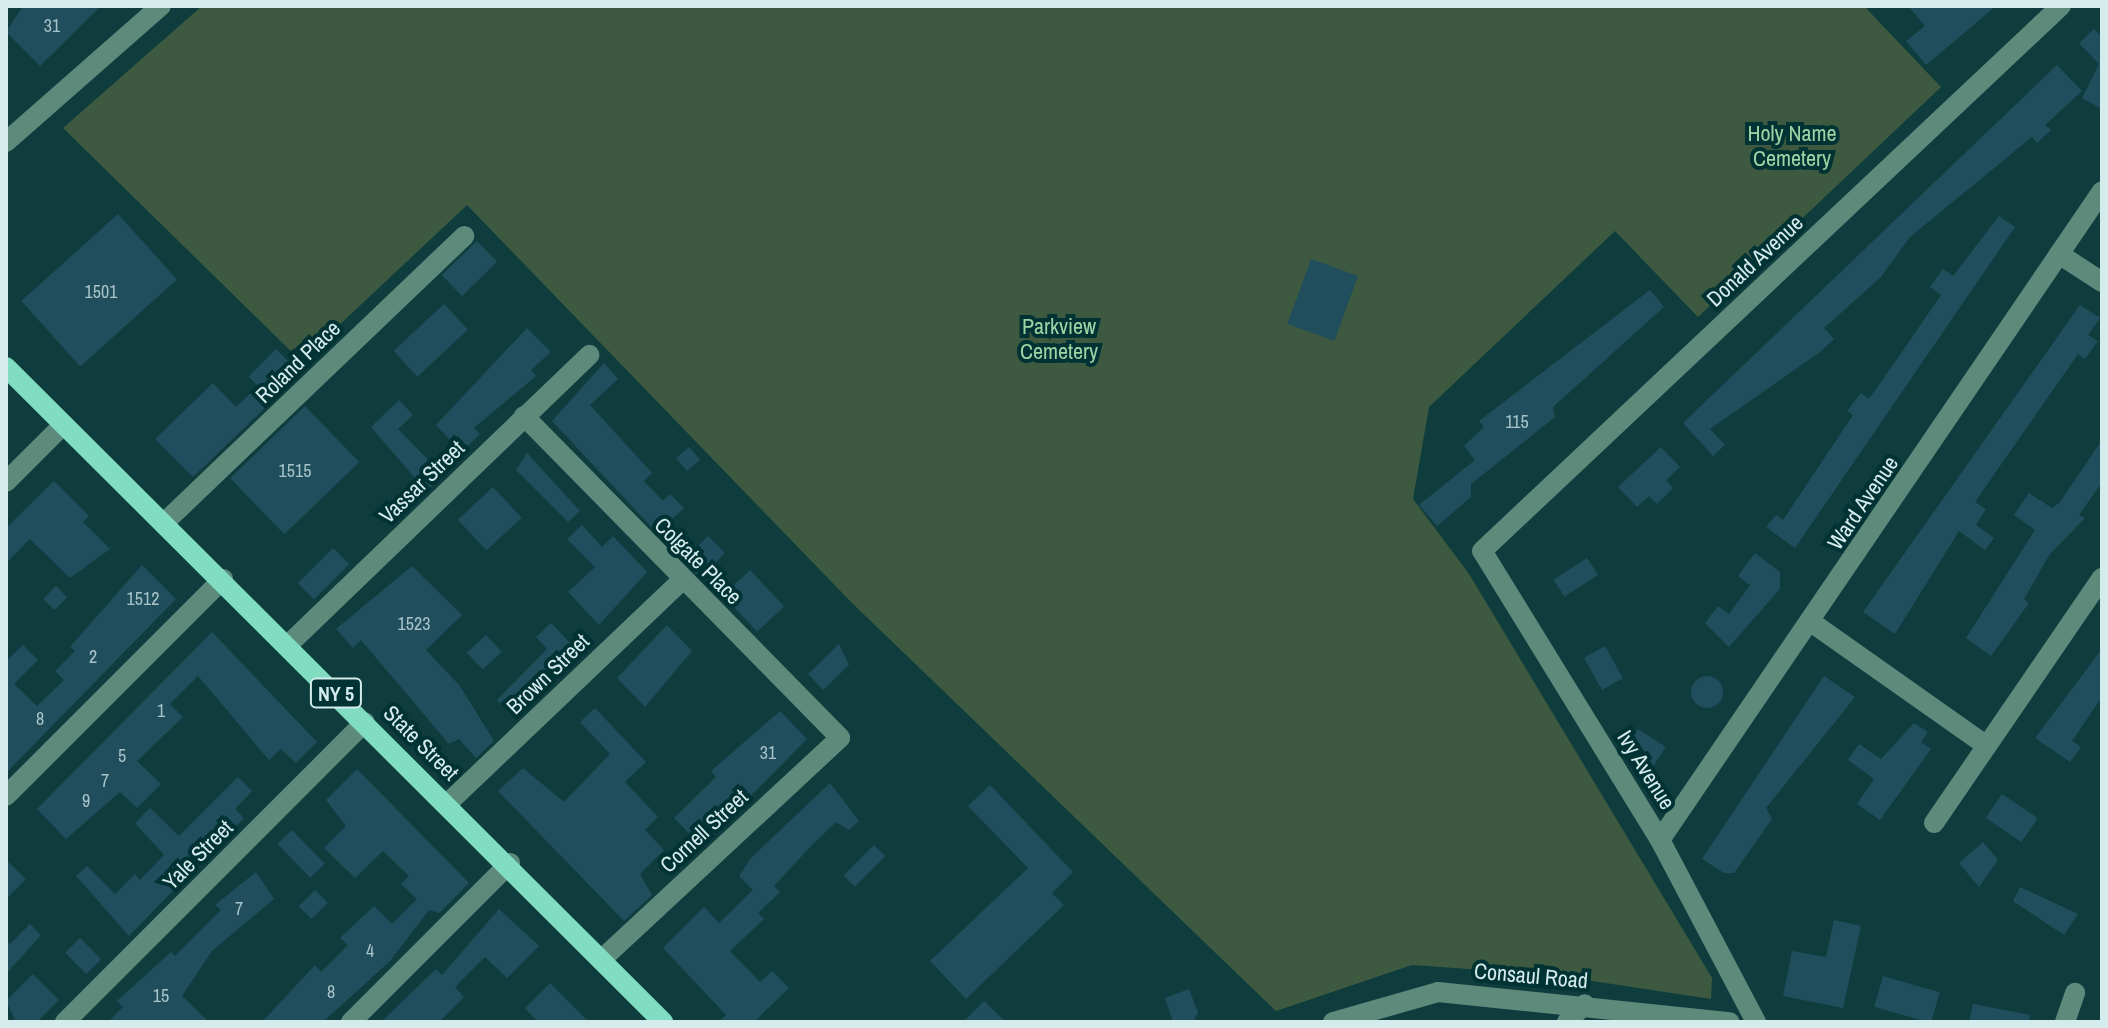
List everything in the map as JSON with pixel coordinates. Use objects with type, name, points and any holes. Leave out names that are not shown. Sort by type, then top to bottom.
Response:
[{"type":"main road","name":"State Street","points":[[6,367],[510,863],[663,1022]]},
{"type":"street","points":[[6,142],[161,6]]},
{"type":"street","name":"Donald Avenue","points":[[1482,551],[2061,6]]},
{"type":"street","name":"Ward Avenue","points":[[1660,840],[2102,191]]},
{"type":"street","name":"Roland Place","points":[[165,522],[464,236]]},
{"type":"street","points":[[2059,254],[2102,282]]},
{"type":"street","name":"Vassar Street","points":[[289,644],[589,355]]},
{"type":"street","name":"Colgate Place","points":[[524,416],[840,738]]},
{"type":"street","points":[[6,482],[63,425]]},
{"type":"street","name":"Ivy Avenue","points":[[1482,551],[1660,840],[1756,1022]]},
{"type":"street","points":[[1934,823],[2102,578]]},
{"type":"street","points":[[6,796],[223,579]]},
{"type":"street","name":"Brown Street","points":[[448,803],[682,580]]},
{"type":"street","points":[[1811,622],[1987,746]]},
{"type":"street","name":"Yale Street","points":[[65,1022],[365,722]]},
{"type":"street","name":"Cornell Street","points":[[601,960],[840,738]]},
{"type":"street","points":[[351,1022],[510,863]]},
{"type":"street","name":"Consaul Road","points":[[1333,1022],[1438,992],[1585,1004],[1729,1022]]},
{"type":"street","points":[[2065,1022],[2075,993]]},
{"type":"street","points":[[1567,1022],[1585,1004]]},
{"type":"green space","name":"Parkview Cemetery","points":[[202,6],[1864,6],[1941,87],[1698,317],[1615,231],[1429,407],[1413,499],[1469,574],[1712,978],[1711,999],[1553,975],[1412,965],[1276,1011],[851,602],[467,205],[301,361],[63,128]]},
{"type":"building","points":[[23,6],[101,6],[40,66],[6,32]]},
{"type":"building","points":[[1908,6],[1996,6],[1926,65],[1906,41],[1925,26]]},
{"type":"building","points":[[2094,29],[2102,37],[2102,109],[2082,98],[2099,64],[2079,43]]},
{"type":"building","points":[[2057,65],[2082,91],[2045,125],[2051,130],[2037,143],[2032,137],[1910,237],[1880,278],[1824,328],[1834,339],[1820,352],[1710,429],[1725,445],[1713,456],[1683,423]]},
{"type":"building","points":[[118,214],[177,279],[80,366],[21,301]]},
{"type":"building","points":[[1999,216],[2015,227],[1795,548],[1766,527],[1776,515],[1783,520],[1853,415],[1847,411],[1861,393],[1869,399],[1941,295],[1930,287],[1943,269],[1953,276]]},
{"type":"building","points":[[477,241],[497,262],[462,296],[442,275]]},
{"type":"building","points":[[1311,259],[1358,276],[1334,341],[1287,324]]},
{"type":"building","points":[[1650,290],[1664,307],[1553,407],[1555,417],[1471,484],[1471,497],[1437,526],[1419,505],[1475,460],[1464,446],[1484,427],[1479,421]]},
{"type":"building","points":[[444,304],[468,330],[417,377],[394,351]]},
{"type":"building","points":[[2080,305],[2100,318],[2088,335],[2098,341],[2085,359],[2078,354],[1975,502],[1986,509],[1976,525],[1994,538],[1985,550],[1959,531],[1895,634],[1863,612]]},
{"type":"building","points":[[527,328],[551,352],[531,370],[536,376],[474,428],[480,434],[461,452],[436,425]]},
{"type":"building","points":[[276,349],[294,367],[266,394],[248,377]]},
{"type":"building","points":[[604,363],[618,379],[590,405],[652,473],[644,481],[663,501],[670,494],[684,508],[657,533],[552,421]]},
{"type":"building","points":[[213,383],[236,407],[256,388],[270,403],[193,477],[155,439]]},
{"type":"building","points":[[399,400],[413,415],[398,429],[443,475],[426,491],[371,427]]},
{"type":"building","points":[[305,406],[359,462],[284,534],[230,478]]},
{"type":"building","points":[[2102,440],[2102,482],[2079,515],[2085,518],[2050,554],[2024,599],[2029,603],[1991,656],[1966,638],[2035,530],[2014,515],[2029,493],[2052,508],[2060,502]]},
{"type":"building","points":[[689,447],[700,460],[687,471],[676,458]]},
{"type":"building","points":[[1661,447],[1680,467],[1666,480],[1673,488],[1657,504],[1649,496],[1637,507],[1618,487]]},
{"type":"building","points":[[527,453],[580,511],[568,522],[516,470]]},
{"type":"building","points":[[54,481],[89,516],[83,522],[110,549],[70,578],[30,539],[6,563],[6,528]]},
{"type":"building","points":[[493,487],[522,518],[487,550],[458,520]]},
{"type":"building","points":[[582,525],[602,547],[613,536],[647,572],[599,625],[568,592],[595,567],[567,539]]},
{"type":"building","points":[[708,536],[725,553],[700,578],[683,561]]},
{"type":"building","points":[[333,548],[349,564],[314,600],[298,583]]},
{"type":"building","points":[[1755,553],[1780,572],[1780,589],[1729,647],[1705,623],[1718,606],[1729,614],[1750,585],[1738,576]]},
{"type":"building","points":[[1587,558],[1598,575],[1564,597],[1553,580]]},
{"type":"building","points":[[142,565],[176,599],[6,773],[6,661],[23,645],[38,660],[14,684],[37,706],[64,680],[55,671],[75,651],[70,647]]},
{"type":"building","points":[[412,566],[462,615],[426,650],[460,686],[494,741],[476,758],[459,739],[449,744],[361,640],[353,648],[336,629]]},
{"type":"building","points":[[750,570],[784,607],[757,632],[723,595]]},
{"type":"building","points":[[56,586],[67,597],[55,610],[43,599]]},
{"type":"building","points":[[551,623],[575,648],[532,688],[539,696],[515,718],[497,700],[547,649],[536,637]]},
{"type":"building","points":[[667,625],[692,651],[645,707],[617,678]]},
{"type":"building","points":[[212,632],[317,742],[296,763],[281,749],[269,760],[198,676],[170,704],[183,717],[137,761],[161,784],[137,808],[120,792],[66,839],[37,809]]},
{"type":"building","points":[[486,635],[502,652],[483,670],[467,653]]},
{"type":"building","points":[[839,644],[849,665],[823,690],[808,674]]},
{"type":"building","points":[[1605,646],[1623,678],[1602,690],[1584,658]]},
{"type":"building","points":[[2102,649],[2102,697],[2072,741],[2081,747],[2070,762],[2035,738]]},
{"type":"building","points":[[1707,676],[1718,681],[1723,692],[1718,703],[1707,708],[1696,703],[1691,692],[1696,681]]},
{"type":"building","points":[[1824,676],[1855,697],[1766,808],[1772,819],[1734,873],[1724,873],[1702,859]]},
{"type":"building","points":[[595,708],[646,762],[625,782],[658,817],[645,830],[664,850],[640,874],[652,895],[624,921],[498,791],[523,768],[564,802],[610,754],[580,722]]},
{"type":"building","points":[[780,711],[807,739],[701,846],[674,818],[716,777],[711,771]]},
{"type":"building","points":[[1914,723],[1928,732],[1921,742],[1931,749],[1880,820],[1857,804],[1874,779],[1848,760],[1859,744],[1881,759]]},
{"type":"building","points":[[1638,729],[1666,747],[1653,767],[1625,749]]},
{"type":"building","points":[[357,769],[469,883],[439,913],[429,910],[390,961],[323,1022],[262,1022],[315,965],[321,972],[348,945],[340,938],[374,906],[392,924],[417,899],[401,884],[409,876],[383,851],[355,878],[324,848],[346,826],[326,800]]},
{"type":"building","points":[[238,777],[252,791],[235,809],[244,818],[129,936],[76,876],[87,866],[115,894],[135,874],[140,880],[164,855],[135,823],[150,808],[179,836]]},
{"type":"building","points":[[830,783],[859,821],[849,830],[836,822],[811,846],[774,886],[780,892],[758,913],[764,919],[730,951],[760,982],[772,971],[789,988],[754,1022],[718,1022],[726,1015],[663,948],[704,907],[719,923],[753,890],[739,876],[751,858]]},
{"type":"building","points":[[990,785],[1073,872],[1052,893],[1064,905],[966,999],[930,961],[1028,868],[968,806]]},
{"type":"building","points":[[2002,794],[2038,818],[2021,842],[1986,818]]},
{"type":"building","points":[[292,830],[325,864],[310,878],[278,844]]},
{"type":"building","points":[[1983,842],[1998,860],[1979,887],[1959,863]]},
{"type":"building","points":[[874,845],[885,856],[855,887],[844,875]]},
{"type":"building","points":[[6,860],[26,879],[6,899]]},
{"type":"building","points":[[256,872],[274,899],[212,951],[182,996],[209,1022],[108,1022],[123,1007],[117,1001],[171,952],[175,956],[221,910],[215,905]]},
{"type":"building","points":[[2020,887],[2078,914],[2064,935],[2013,901]]},
{"type":"building","points":[[315,890],[328,903],[311,919],[299,906]]},
{"type":"building","points":[[499,909],[539,946],[507,978],[485,957],[455,987],[464,997],[439,1022],[381,1022],[436,969],[442,975]]},
{"type":"building","points":[[1834,920],[1861,926],[1843,1008],[1783,996],[1792,951],[1826,957]]},
{"type":"building","points":[[30,924],[41,935],[6,974],[6,939],[10,944]]},
{"type":"building","points":[[80,938],[101,959],[86,974],[65,953]]},
{"type":"building","points":[[33,974],[59,1000],[37,1022],[16,1022],[6,1001]]},
{"type":"building","points":[[1883,976],[1940,992],[1931,1022],[1874,1007]]},
{"type":"building","points":[[550,983],[589,1022],[538,1022],[525,1008]]},
{"type":"building","points":[[1189,989],[1198,1013],[1193,1022],[1173,1022],[1165,998]]},
{"type":"building","points":[[984,1001],[1006,1022],[963,1022]]},
{"type":"building","points":[[1973,1004],[2030,1015],[2029,1022],[1969,1022]]},
{"type":"park label","name":"Holy Name Cemetery","points":[[1792,146]]}]
